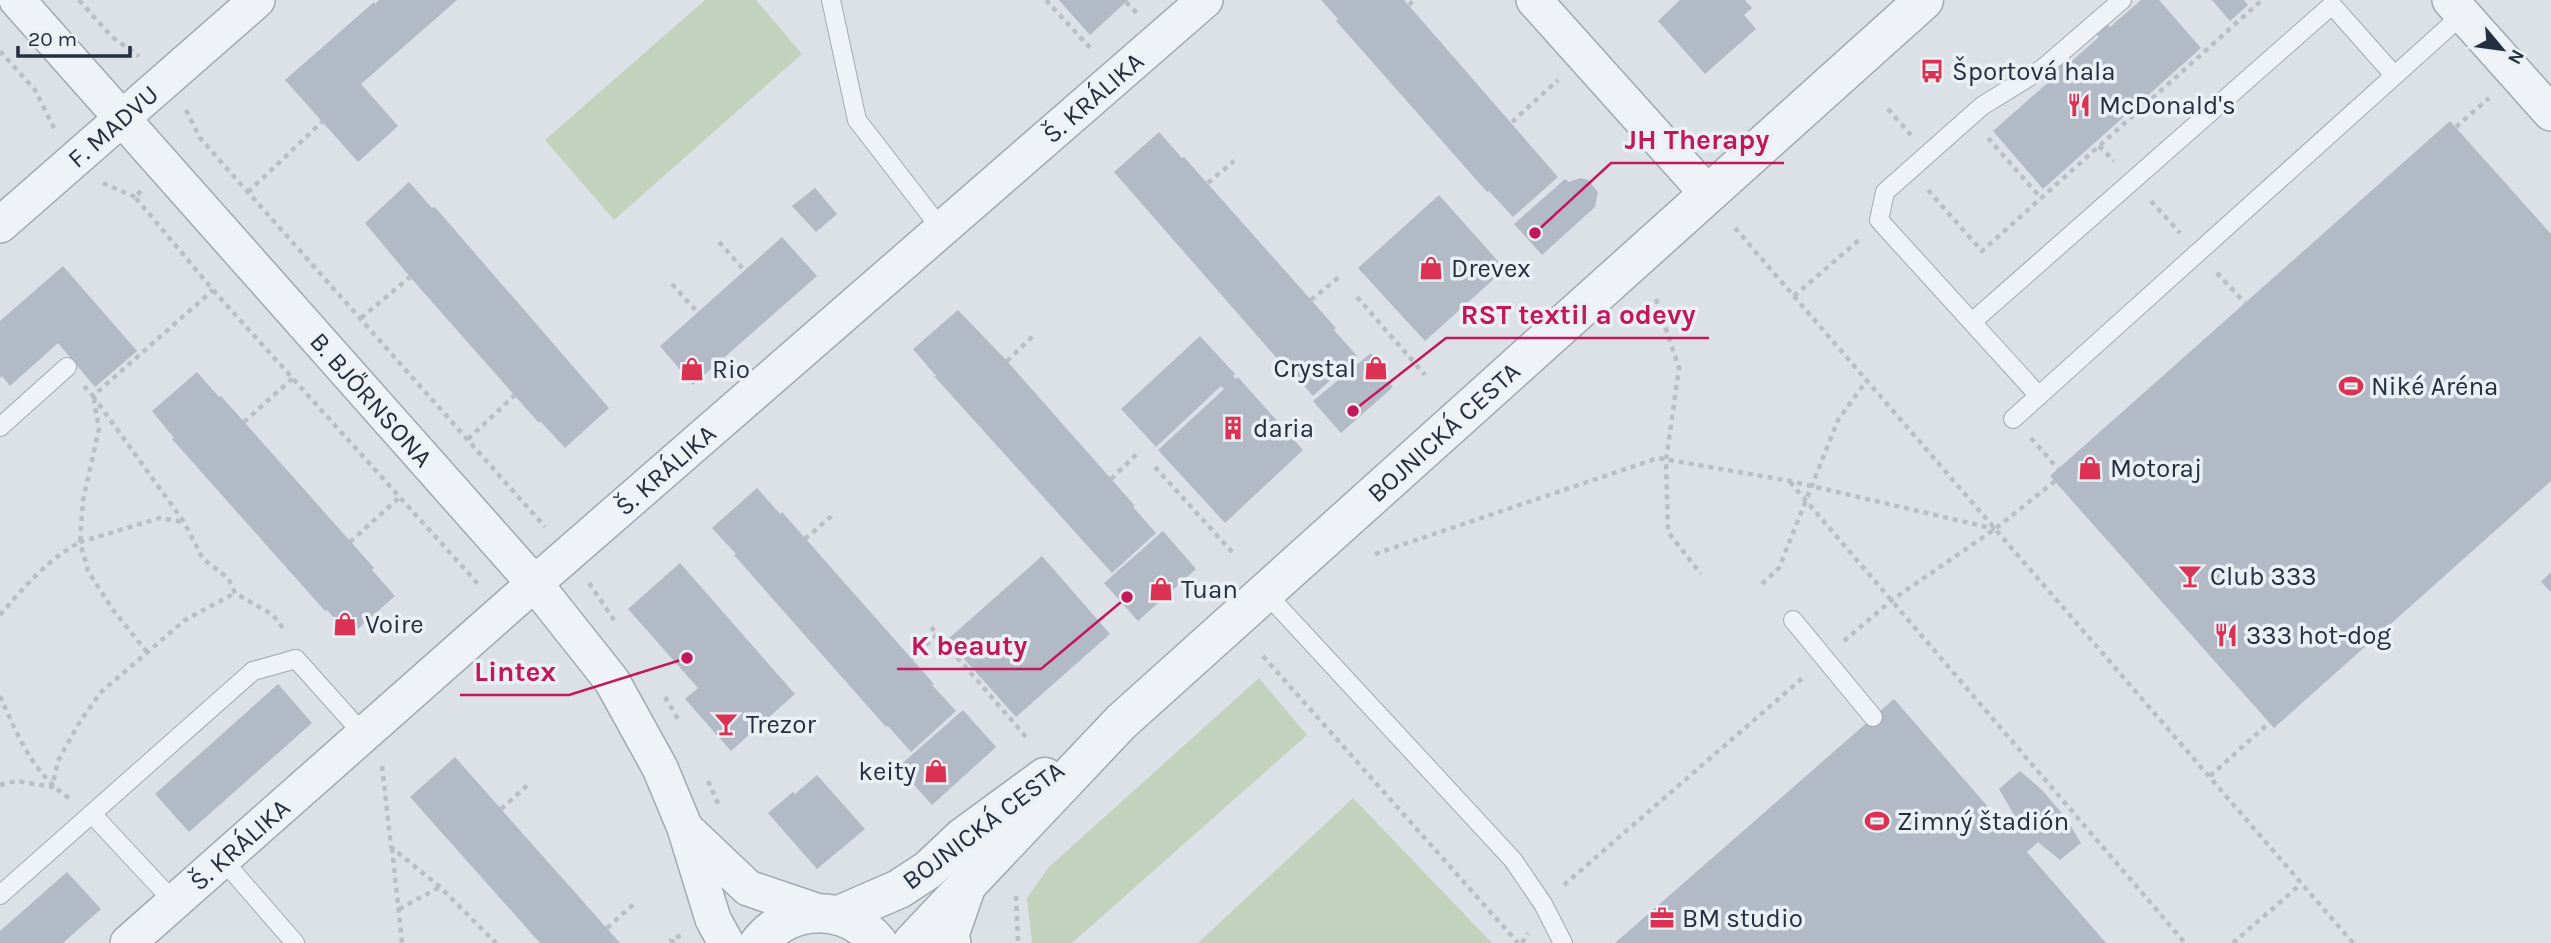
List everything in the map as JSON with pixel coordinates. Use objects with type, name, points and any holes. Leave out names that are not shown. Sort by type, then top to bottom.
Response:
[{"type":"street","name":"B. BJŐRNSONA","points":[[17,0],[535,584],[612,681],[660,768],[685,828],[713,919],[726,943]]},
{"type":"street","name":"F. MADVU","points":[[0,225],[257,0]]},
{"type":"street","name":"Š. KRÁLIKA","points":[[128,943],[1205,0]]},
{"type":"street","points":[[1534,0],[1708,194]]},
{"type":"street","name":"BOJNICKÁ CESTA","points":[[912,943],[1121,722],[1924,0]]},
{"type":"street","points":[[2457,7],[2539,93]]},
{"type":"street","name":"BOJNICKÁ CESTA","points":[[759,943],[774,927],[787,920],[829,914],[879,899],[909,883],[928,870],[963,837],[1121,722]]},
{"type":"street","name":"B. BJŐRNSONA","points":[[685,828],[748,888],[829,914]]},
{"type":"street","points":[[953,943],[951,936],[969,883]]},
{"type":"street","points":[[829,914],[856,922],[878,943]]},
{"type":"lane","points":[[831,0],[857,120],[942,230]]},
{"type":"lane","points":[[2039,396],[1879,220],[1885,192],[1982,106],[2042,69],[2122,0]]},
{"type":"lane","points":[[1972,322],[2330,3],[2394,75]]},
{"type":"lane","points":[[2013,419],[2394,75],[2457,7]]},
{"type":"lane","points":[[0,427],[67,367]]},
{"type":"lane","points":[[1265,592],[1513,859],[1543,904],[1563,943]]},
{"type":"lane","points":[[1793,620],[1873,717]]},
{"type":"lane","points":[[0,895],[253,671],[296,659],[364,735]]},
{"type":"lane","points":[[92,814],[174,902]]},
{"type":"lane","points":[[222,859],[295,943]]},
{"type":"path","points":[[1045,0],[1117,78]]},
{"type":"path","points":[[1409,5],[1414,0]]},
{"type":"path","points":[[1937,182],[1928,190],[1982,251],[2262,0]]},
{"type":"path","points":[[0,51],[35,90],[52,127]]},
{"type":"path","points":[[1511,122],[1560,79]]},
{"type":"path","points":[[2456,127],[2539,93]]},
{"type":"path","points":[[248,192],[322,122]]},
{"type":"path","points":[[2099,146],[2245,303]]},
{"type":"path","points":[[1208,184],[1234,160]]},
{"type":"path","points":[[1734,228],[2353,943]]},
{"type":"path","points":[[719,242],[744,270]]},
{"type":"path","points":[[360,318],[410,277]]},
{"type":"path","points":[[1311,300],[1339,277]]},
{"type":"path","points":[[672,284],[698,313]]},
{"type":"path","points":[[93,396],[213,289]]},
{"type":"path","points":[[1357,297],[1426,375]]},
{"type":"path","points":[[1656,299],[1679,368],[1666,460],[1668,531],[1701,574]]},
{"type":"path","points":[[1007,361],[1035,334]]},
{"type":"path","points":[[67,367],[93,396],[184,522],[203,559],[228,578],[235,593],[273,615],[295,643],[296,659]]},
{"type":"path","points":[[244,422],[294,377]]},
{"type":"path","points":[[1762,584],[1779,568],[1838,420],[1867,380]]},
{"type":"path","points":[[93,396],[99,429],[83,500],[80,542],[88,571],[113,610],[148,652]]},
{"type":"path","points":[[468,439],[515,396]]},
{"type":"path","points":[[2013,419],[2059,469]]},
{"type":"path","points":[[1111,479],[1140,452]]},
{"type":"path","points":[[1375,554],[1658,458],[1790,481],[1995,529]]},
{"type":"path","points":[[1155,467],[1232,552]]},
{"type":"path","points":[[1790,481],[2185,943]]},
{"type":"path","points":[[1543,904],[1892,600],[1995,529],[2055,481]]},
{"type":"path","points":[[350,542],[401,496]]},
{"type":"path","points":[[805,539],[835,513]]},
{"type":"path","points":[[0,615],[26,585],[80,542],[160,518],[184,522]]},
{"type":"path","points":[[52,787],[58,761],[79,723],[102,692],[184,620],[235,593]]},
{"type":"path","points":[[931,627],[1027,738]]},
{"type":"path","points":[[911,658],[938,634]]},
{"type":"path","points":[[1263,656],[1518,943]]},
{"type":"path","points":[[0,696],[22,745],[52,787],[92,814]]},
{"type":"path","points":[[2210,776],[2269,723]]},
{"type":"path","points":[[364,735],[380,753],[402,943]]},
{"type":"path","points":[[0,785],[16,781],[52,787]]},
{"type":"path","points":[[501,809],[529,784]]},
{"type":"path","points":[[391,847],[440,887],[496,943]]},
{"type":"path","points":[[2233,943],[2301,884]]},
{"type":"path","points":[[399,909],[440,887]]},
{"type":"path","points":[[1016,896],[1018,943]]},
{"type":"path","points":[[607,928],[636,902]]},
{"type":"green space","points":[[705,0],[756,0],[802,54],[614,220],[545,140]]},
{"type":"green space","points":[[1259,678],[1307,735],[1072,943],[1032,943],[1027,898],[1049,867]]},
{"type":"green space","points":[[1353,798],[1492,943],[1198,943]]},
{"type":"building","points":[[379,0],[457,0],[361,84],[398,126],[358,162],[285,80]]},
{"type":"building","points":[[1059,0],[1128,0],[1090,35]]},
{"type":"building","points":[[1321,0],[1404,0],[1558,177],[1513,217],[1489,191],[1487,192],[1336,21],[1338,19]]},
{"type":"building","points":[[1680,0],[1745,0],[1752,8],[1744,15],[1756,29],[1705,74],[1658,21]]},
{"type":"building","name":"McDonald's","points":[[2141,0],[2159,0],[2201,48],[2043,189],[1993,131],[2052,79],[2049,75],[2062,64],[2065,67],[2099,37],[2096,34],[2107,24],[2110,27]]},
{"type":"building","points":[[2212,0],[2244,0],[2248,5],[2230,21]]},
{"type":"building","name":"Niké Aréna","points":[[2450,121],[2551,234],[2551,481],[2274,728],[2050,476]]},
{"type":"building","points":[[1159,132],[1336,328],[1334,330],[1357,356],[1313,396],[1114,172]]},
{"type":"building","points":[[1580,178],[1588,180],[1598,192],[1595,207],[1542,255],[1514,224],[1565,179],[1569,182]]},
{"type":"building","points":[[409,182],[432,208],[435,207],[609,408],[565,448],[540,421],[539,423],[365,223]]},
{"type":"building","points":[[815,188],[837,214],[816,232],[792,206]]},
{"type":"building","name":"Drevex","points":[[1439,195],[1505,269],[1425,341],[1358,268]]},
{"type":"building","points":[[782,237],[817,276],[693,385],[660,346]]},
{"type":"building","points":[[63,266],[137,351],[95,387],[58,343],[10,386],[2,376],[0,378],[0,321]]},
{"type":"building","points":[[958,310],[1007,361],[1156,533],[1112,573],[934,376],[913,349]]},
{"type":"building","name":"daria","points":[[1200,336],[1235,374],[1233,376],[1236,379],[1238,377],[1303,450],[1225,523],[1158,450],[1224,389],[1221,386],[1156,447],[1121,409]]},
{"type":"building","points":[[1371,353],[1387,372],[1382,375],[1393,387],[1341,433],[1313,401]]},
{"type":"building","points":[[197,372],[374,568],[372,570],[395,596],[350,636],[172,439],[174,438],[152,411]]},
{"type":"building","points":[[757,488],[780,514],[782,512],[956,711],[911,752],[712,528]]},
{"type":"building","points":[[1163,531],[1196,569],[1138,621],[1104,583]]},
{"type":"building","points":[[1042,556],[1110,634],[1016,717],[947,640]]},
{"type":"building","points":[[680,563],[795,694],[731,751],[685,699],[698,688],[628,609]]},
{"type":"building","points":[[2551,572],[2551,592],[2541,582]]},
{"type":"building","points":[[278,684],[312,723],[189,832],[155,794]]},
{"type":"building","name":"Zimný štadión","points":[[1894,699],[2003,824],[2014,815],[1999,789],[2020,771],[2042,790],[2066,818],[2081,843],[2060,860],[2038,842],[2027,852],[2106,943],[1615,943]]},
{"type":"building","points":[[963,710],[996,747],[932,805],[898,767]]},
{"type":"building","points":[[455,757],[620,943],[540,943],[410,797]]},
{"type":"building","points":[[817,775],[865,829],[817,869],[768,813]]},
{"type":"building","points":[[67,872],[101,909],[63,943],[0,943],[0,931]]},
{"type":"place","name":"Športová hala","points":[[1932,71]]},
{"type":"place","name":"McDonald's","points":[[2079,105]]},
{"type":"place","name":"JH Therapy","points":[[1535,233]]},
{"type":"place","name":"Drevex","points":[[1431,268]]},
{"type":"place","name":"Crystal","points":[[1376,368]]},
{"type":"place","name":"Rio","points":[[692,369]]},
{"type":"place","name":"Niké Aréna","points":[[2351,386]]},
{"type":"place","name":"RST textil a odevy","points":[[1353,411]]},
{"type":"place","name":"daria","points":[[1233,428]]},
{"type":"place","name":"Motoraj","points":[[2090,468]]},
{"type":"place","name":"Club 333","points":[[2190,576]]},
{"type":"place","name":"Tuan","points":[[1161,589]]},
{"type":"place","name":"K beauty","points":[[1127,597]]},
{"type":"place","name":"Voire","points":[[345,624]]},
{"type":"place","name":"333 hot-dog","points":[[2226,635]]},
{"type":"place","name":"Lintex","points":[[687,658]]},
{"type":"place","name":"Trezor","points":[[726,724]]},
{"type":"place","name":"keity","points":[[936,771]]},
{"type":"place","name":"Zimný štadión","points":[[1877,821]]},
{"type":"place","name":"BM studio","points":[[1662,918]]}]
